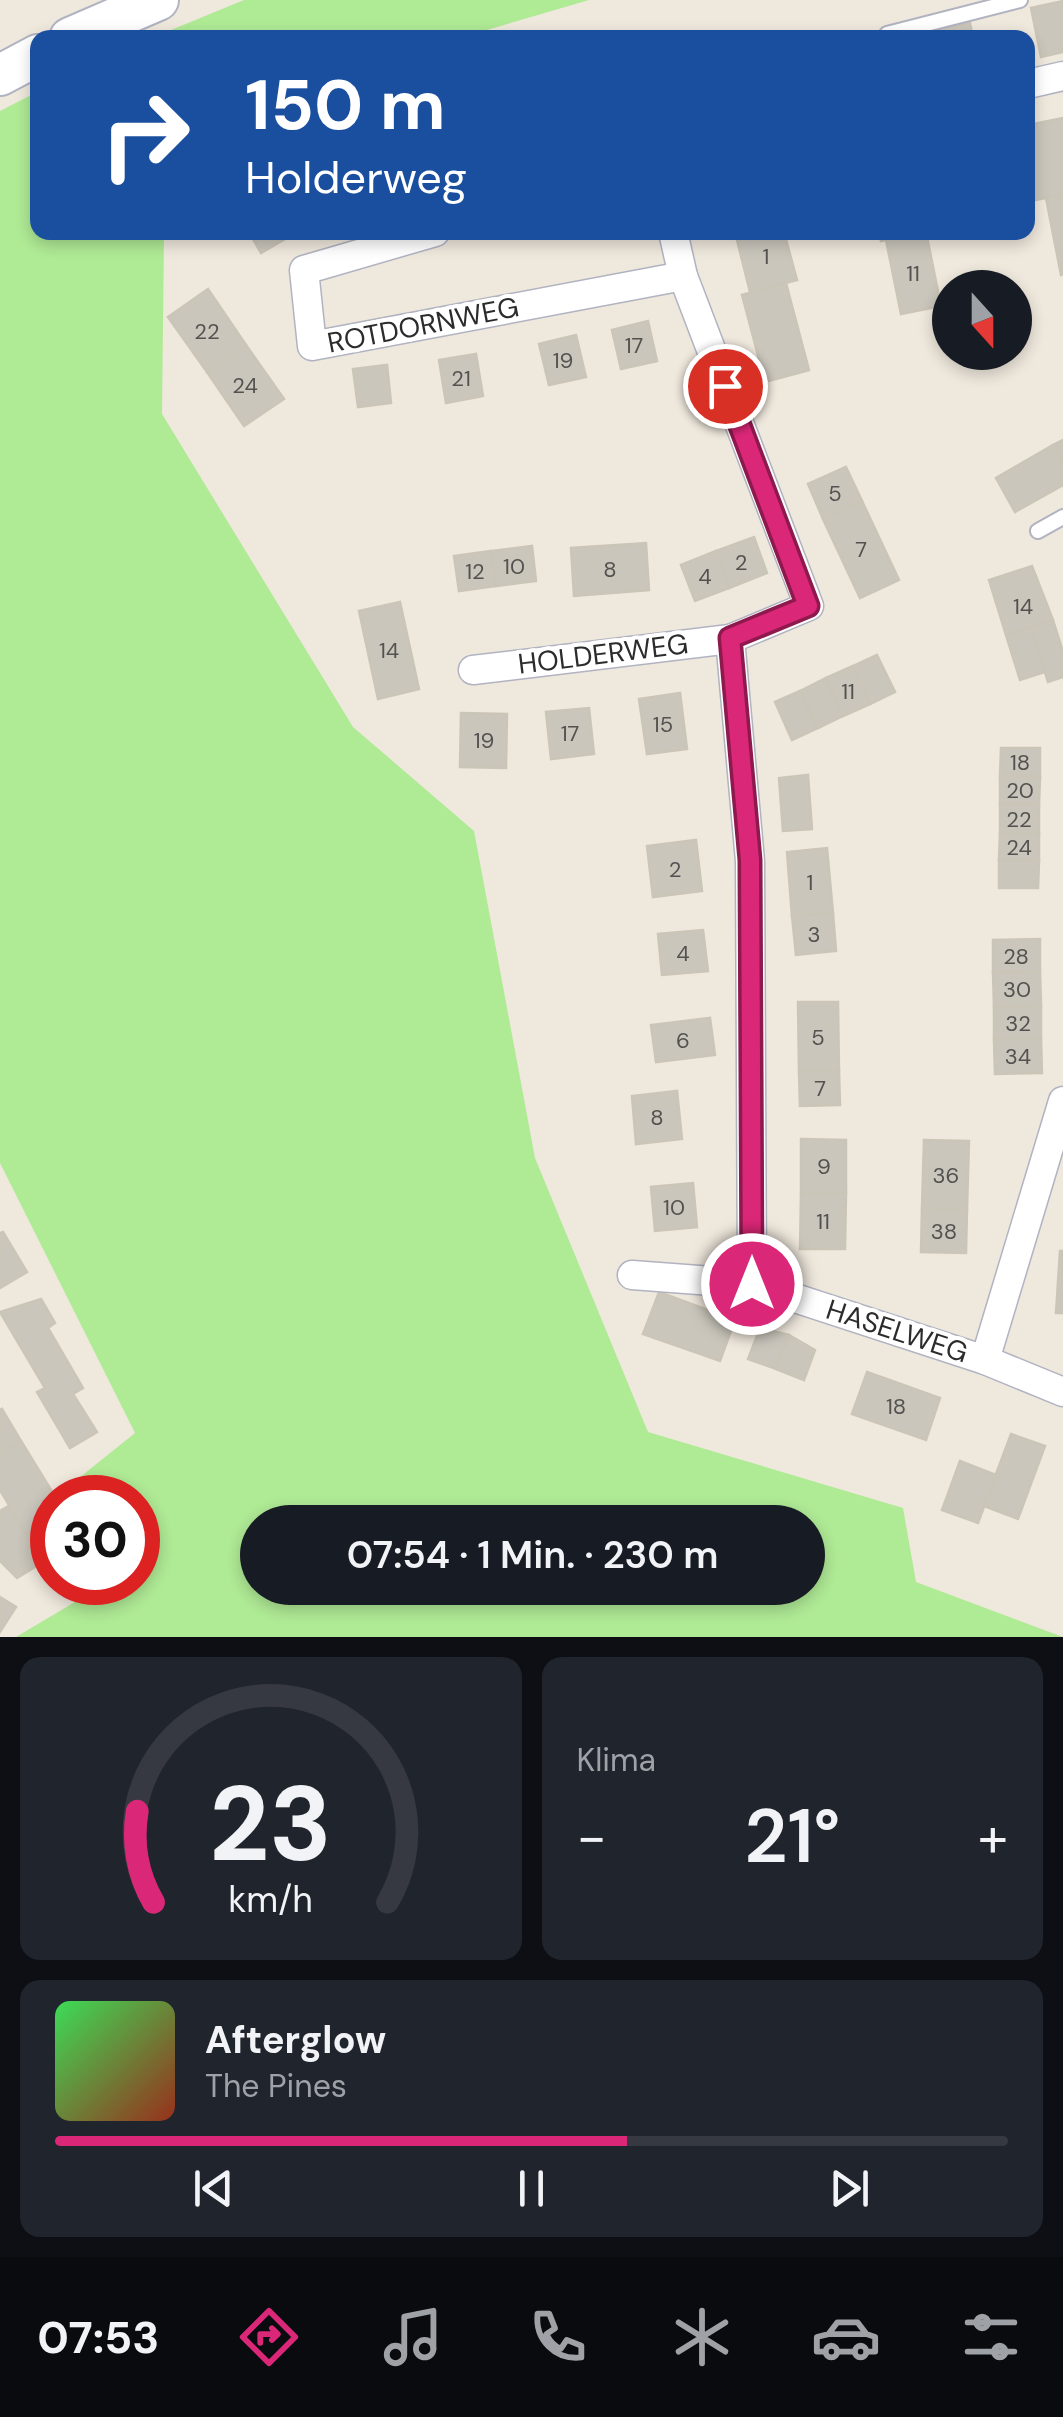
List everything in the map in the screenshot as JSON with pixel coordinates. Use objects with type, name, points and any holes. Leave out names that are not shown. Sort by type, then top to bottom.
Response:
[{"type":"street","points":[[89,30],[158,0]]},
{"type":"street","points":[[0,75],[30,59]]},
{"type":"street","points":[[1035,82],[1063,76]]},
{"type":"street","name":"ROTDORNWEG","points":[[407,240],[304,270],[312,346],[683,276]]},
{"type":"street","name":"HOLDERWEG","points":[[473,670],[730,638],[808,606],[683,276],[674,240]]},
{"type":"street","points":[[730,638],[750,860],[752,1284]]},
{"type":"street","points":[[985,1360],[1049,1197],[1063,1100]]},
{"type":"street","name":"HASELWEG","points":[[632,1275],[752,1284],[985,1360],[1063,1392]]},
{"type":"lane","points":[[903,30],[1020,0]]},
{"type":"lane","points":[[1038,530],[1063,517]]},
{"type":"green space","points":[[244,0],[589,0],[487,30],[171,30]]},
{"type":"green space","points":[[30,96],[30,240],[164,240],[162,414],[353,727],[474,831],[535,1158],[648,1432],[903,1508],[916,1582],[1063,1637],[16,1637],[70,1605],[160,1605],[160,1475],[83,1475],[135,1433],[0,1163],[0,111]]},
{"type":"building","points":[[1063,1],[1063,52],[1041,57],[1031,8]]},
{"type":"building","points":[[943,23],[945,29],[970,23],[971,30],[917,30]]},
{"type":"building","points":[[1063,118],[1063,195],[1035,200],[1035,124]]},
{"type":"building","points":[[1063,195],[1063,274],[1061,275],[1046,198]]},
{"type":"building","points":[[254,240],[283,240],[261,253]]},
{"type":"building","points":[[737,240],[786,240],[797,280],[750,292]]},
{"type":"building","points":[[886,240],[928,240],[934,270],[932,308],[901,314]]},
{"type":"building","points":[[786,283],[809,370],[765,382],[742,295]]},
{"type":"building","points":[[208,289],[246,345],[207,372],[168,317]]},
{"type":"building","points":[[648,321],[657,361],[621,369],[612,330]]},
{"type":"building","points":[[576,335],[586,377],[549,385],[539,344]]},
{"type":"building","points":[[246,345],[284,399],[244,426],[207,372]]},
{"type":"building","points":[[476,354],[483,396],[446,403],[439,360]]},
{"type":"building","points":[[387,365],[391,403],[358,407],[353,369]]},
{"type":"building","points":[[1063,440],[1063,463],[1053,445]]},
{"type":"building","points":[[1053,445],[1063,463],[1063,485],[1015,512],[996,478]]},
{"type":"building","points":[[846,467],[862,501],[823,519],[808,484]]},
{"type":"building","points":[[862,501],[899,580],[860,598],[823,519]]},
{"type":"building","points":[[754,537],[767,573],[729,588],[716,551]]},
{"type":"building","points":[[646,543],[649,590],[574,596],[571,548]]},
{"type":"building","points":[[532,546],[536,581],[496,586],[491,551]]},
{"type":"building","points":[[491,551],[496,586],[459,591],[454,556]]},
{"type":"building","points":[[716,551],[729,588],[695,601],[681,565]]},
{"type":"building","points":[[1032,566],[1053,620],[1006,635],[989,580]]},
{"type":"building","points":[[400,602],[419,689],[378,699],[359,611]]},
{"type":"building","points":[[1053,620],[1063,652],[1063,677],[1048,682],[1031,627]]},
{"type":"building","points":[[1031,627],[1045,672],[1020,680],[1006,635]]},
{"type":"building","points":[[877,655],[895,692],[870,704],[853,666]]},
{"type":"building","points":[[853,666],[870,704],[843,716],[826,678]]},
{"type":"building","points":[[826,678],[843,716],[818,728],[800,691]]},
{"type":"building","points":[[800,691],[818,728],[792,740],[775,702]]},
{"type":"building","points":[[680,693],[687,749],[647,754],[639,699]]},
{"type":"building","points":[[589,708],[594,754],[551,759],[546,712]]},
{"type":"building","points":[[461,713],[507,714],[506,768],[460,767]]},
{"type":"building","points":[[1001,748],[1040,748],[1040,777],[1000,776]]},
{"type":"building","points":[[808,775],[812,829],[783,831],[779,778]]},
{"type":"building","points":[[1000,776],[1040,777],[1039,805],[1000,804]]},
{"type":"building","points":[[1000,804],[1039,805],[1039,833],[1000,833]]},
{"type":"building","points":[[1000,833],[1039,833],[1039,861],[999,860]]},
{"type":"building","points":[[696,840],[702,891],[653,897],[647,846]]},
{"type":"building","points":[[827,848],[833,913],[792,916],[787,852]]},
{"type":"building","points":[[999,860],[1039,861],[1038,888],[999,888]]},
{"type":"building","points":[[833,913],[836,951],[796,955],[792,916]]},
{"type":"building","points":[[703,930],[708,971],[662,975],[658,934]]},
{"type":"building","points":[[1040,939],[1040,971],[993,972],[993,940]]},
{"type":"building","points":[[1040,971],[1041,1006],[994,1007],[993,972]]},
{"type":"building","points":[[798,1002],[838,1002],[839,1071],[799,1072]]},
{"type":"building","points":[[1041,1006],[1041,1039],[994,1040],[994,1007]]},
{"type":"building","points":[[710,1018],[715,1055],[656,1062],[651,1025]]},
{"type":"building","points":[[1041,1039],[1042,1073],[995,1074],[994,1040]]},
{"type":"building","points":[[839,1071],[840,1105],[800,1106],[799,1072]]},
{"type":"building","points":[[677,1091],[682,1139],[636,1144],[632,1096]]},
{"type":"building","points":[[801,1139],[846,1140],[846,1193],[801,1193]]},
{"type":"building","points":[[924,1140],[969,1141],[967,1209],[922,1208]]},
{"type":"building","points":[[693,1183],[697,1227],[655,1231],[651,1187]]},
{"type":"building","points":[[801,1193],[846,1193],[845,1249],[800,1249]]},
{"type":"building","points":[[922,1208],[967,1209],[966,1253],[921,1252]]},
{"type":"building","points":[[3,1232],[27,1272],[0,1288],[0,1233]]},
{"type":"building","points":[[1060,1251],[1063,1313],[1056,1313]]},
{"type":"building","points":[[659,1292],[735,1320],[720,1361],[643,1334]]},
{"type":"building","points":[[41,1299],[55,1323],[48,1328],[83,1388],[73,1394],[97,1432],[70,1448],[37,1392],[45,1388],[0,1312]]},
{"type":"building","points":[[760,1328],[789,1335],[776,1369],[748,1359]]},
{"type":"building","points":[[789,1335],[815,1350],[804,1380],[776,1369]]},
{"type":"building","points":[[867,1372],[940,1398],[926,1440],[852,1414]]},
{"type":"building","points":[[0,1410],[21,1441],[0,1454]]},
{"type":"building","points":[[1011,1434],[1045,1446],[1018,1519],[984,1506]]},
{"type":"building","points":[[21,1441],[42,1475],[30,1475],[30,1540],[0,1490],[0,1454]]},
{"type":"building","points":[[960,1461],[996,1475],[978,1523],[942,1510]]},
{"type":"building","points":[[9,1506],[30,1541],[30,1570],[17,1578],[0,1561],[0,1511]]},
{"type":"building","points":[[0,1597],[16,1607],[0,1632]]},
{"type":"route","points":[[725,386],[808,606],[730,638],[750,860],[752,1284]]}]
